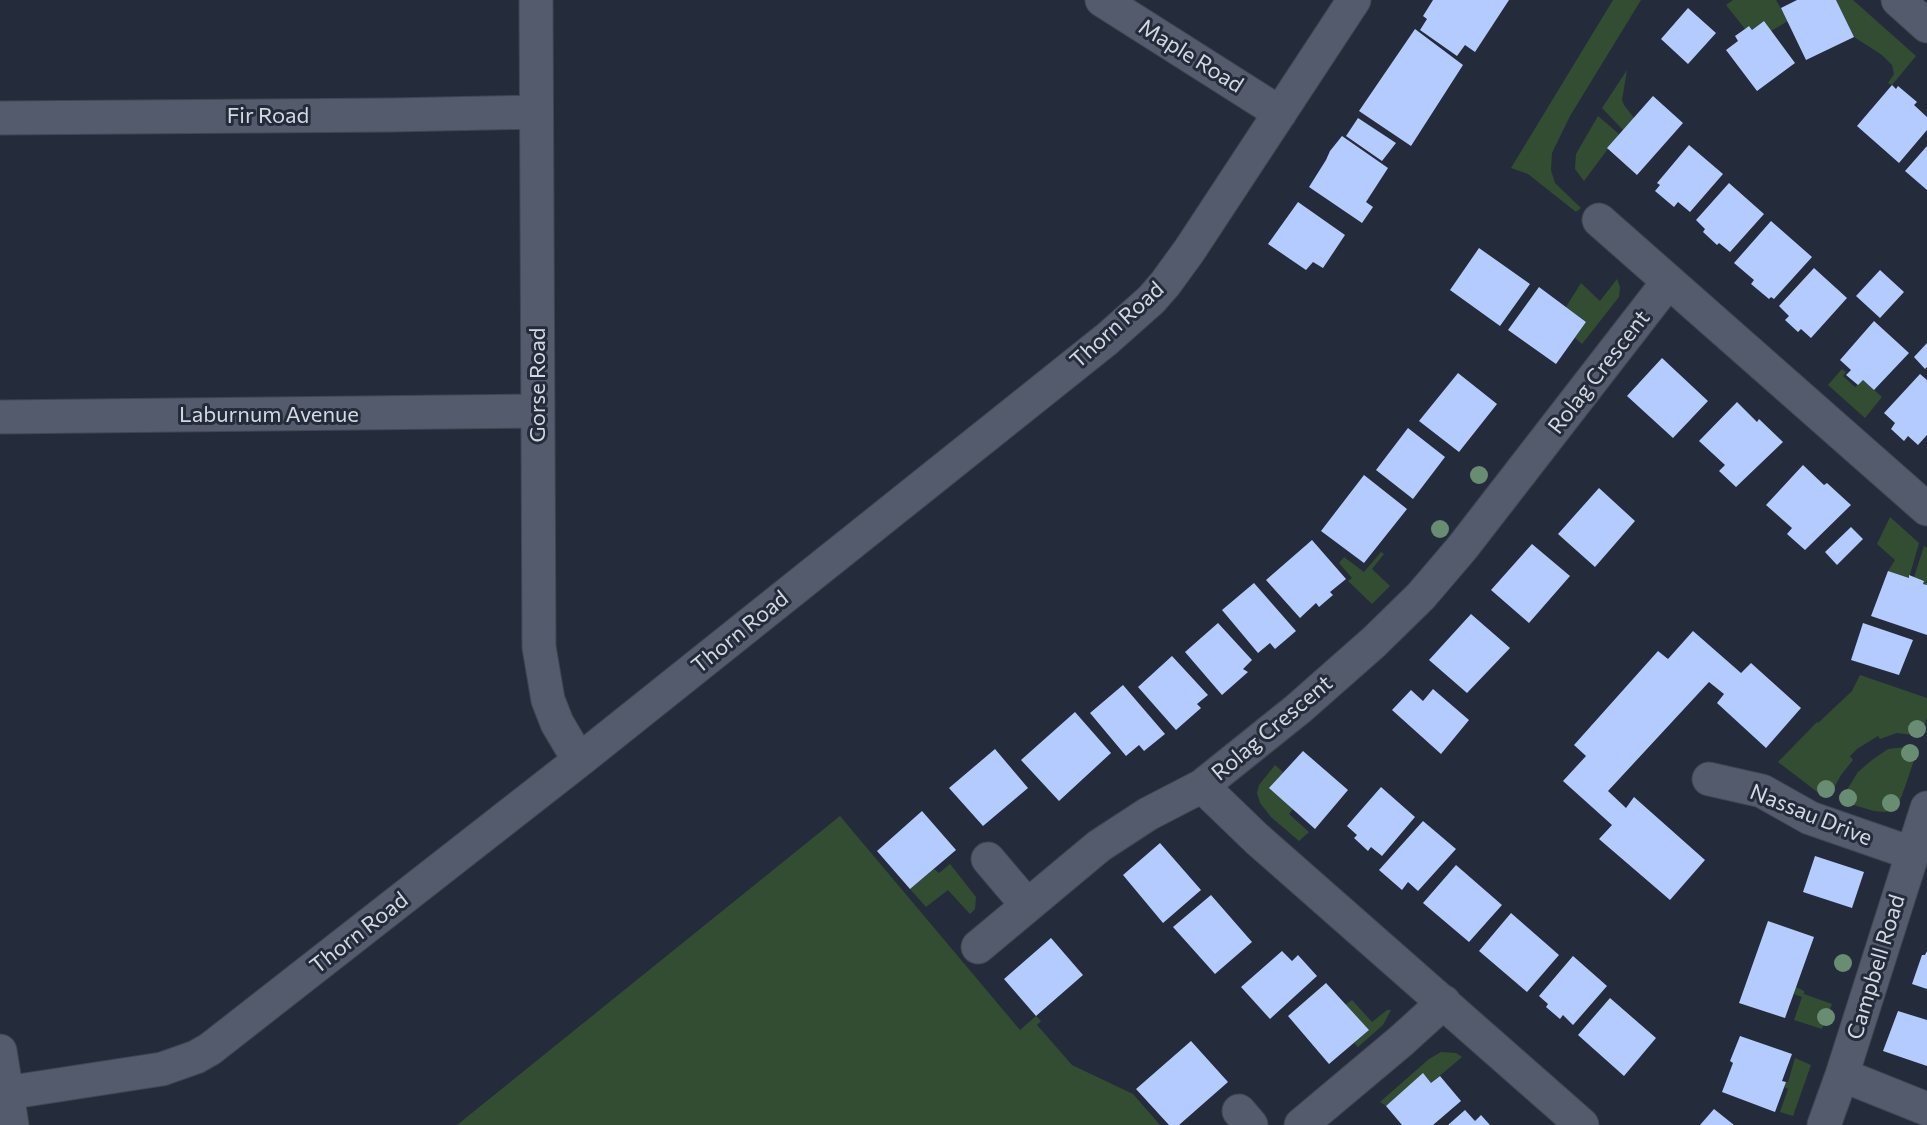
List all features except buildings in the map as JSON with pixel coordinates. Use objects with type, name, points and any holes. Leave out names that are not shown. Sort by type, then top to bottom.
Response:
[{"type":"street","name":"Gorse Road","points":[[536,0],[539,647],[548,700],[557,723],[581,759]]},
{"type":"street","name":"Maple Road","points":[[1102,0],[1280,113]]},
{"type":"street","name":"Thorn Road","points":[[3,1093],[162,1069],[196,1057],[210,1049],[581,759],[1107,339],[1151,300],[1189,251],[1354,0]]},
{"type":"street","points":[[1898,0],[1927,26]]},
{"type":"street","name":"Fir Road","points":[[0,118],[536,112]]},
{"type":"street","points":[[1599,220],[1927,508]]},
{"type":"street","name":"Rolag Crescent","points":[[1582,1125],[1257,839],[1202,786],[1254,746],[1374,642],[1428,589],[1668,282]]},
{"type":"street","name":"Laburnum Avenue","points":[[0,417],[538,411]]},
{"type":"street","name":"Nassau Drive","points":[[1709,778],[1762,791],[1810,818],[1911,853]]},
{"type":"street","points":[[978,947],[1115,835],[1148,814],[1202,786]]},
{"type":"street","name":"Campbell Road","points":[[1824,1125],[1927,808]]},
{"type":"street","points":[[988,859],[1028,905]]},
{"type":"street","points":[[1301,1125],[1444,1002]]},
{"type":"street","points":[[0,1051],[3,1093],[12,1125]]},
{"type":"street","points":[[1842,1075],[1927,1109]]},
{"type":"green space","points":[[1613,0],[1641,0],[1570,116],[1552,153],[1551,170],[1555,183],[1581,208],[1576,212],[1528,174],[1511,168]]},
{"type":"green space","points":[[1733,0],[1776,0],[1788,21],[1771,31],[1764,21],[1752,30],[1749,26],[1745,29],[1726,5]]},
{"type":"green space","points":[[1836,0],[1853,0],[1916,56],[1892,85],[1888,83],[1894,74],[1892,65],[1882,55],[1854,37]]},
{"type":"green space","points":[[1627,70],[1622,100],[1634,118],[1623,130],[1602,108]]},
{"type":"green space","points":[[1598,116],[1619,134],[1584,181],[1575,169],[1576,154]]},
{"type":"green space","points":[[1617,279],[1620,287],[1619,297],[1582,344],[1575,338],[1586,322],[1566,307],[1581,283],[1600,301]]},
{"type":"green space","points":[[1842,369],[1846,372],[1843,376],[1855,387],[1863,380],[1882,397],[1865,418],[1828,385]]},
{"type":"green space","points":[[1890,517],[1919,543],[1909,578],[1888,571],[1895,560],[1877,544]]},
{"type":"green space","points":[[1924,546],[1927,548],[1927,585],[1923,584],[1924,581],[1914,577]]},
{"type":"green space","points":[[1381,552],[1384,554],[1372,569],[1390,586],[1372,604],[1348,581],[1352,578],[1339,563],[1344,557],[1364,572]]},
{"type":"green space","points":[[1860,675],[1927,698],[1927,718],[1921,736],[1897,733],[1880,739],[1878,736],[1857,749],[1850,756],[1853,760],[1841,775],[1829,797],[1816,791],[1778,762],[1817,722],[1852,691]]},
{"type":"green space","points":[[1915,746],[1918,748],[1907,781],[1901,798],[1894,808],[1885,812],[1874,811],[1840,801],[1858,772],[1872,760],[1888,749]]},
{"type":"green space","points":[[1275,765],[1283,772],[1270,788],[1293,809],[1289,814],[1309,832],[1299,841],[1271,817],[1260,803],[1257,793],[1259,785]]},
{"type":"green space","points":[[840,816],[1020,1030],[1036,1016],[1041,1021],[1037,1025],[1072,1065],[1133,1094],[1160,1125],[457,1125]]},
{"type":"green space","points":[[950,864],[976,897],[975,909],[970,914],[948,890],[926,907],[910,889],[934,869],[939,873]]},
{"type":"green space","points":[[1796,987],[1804,991],[1804,994],[1832,1004],[1822,1029],[1794,1020],[1802,997],[1794,994]]},
{"type":"green space","points":[[1352,1000],[1372,1022],[1387,1010],[1391,1010],[1383,1025],[1358,1047],[1354,1043],[1369,1030],[1345,1005]]},
{"type":"green space","points":[[1441,1052],[1456,1053],[1462,1057],[1431,1083],[1423,1074],[1386,1106],[1380,1102],[1429,1059]]},
{"type":"green space","points":[[1795,1058],[1811,1065],[1793,1116],[1780,1112],[1788,1089],[1784,1087],[1788,1082]]}]
